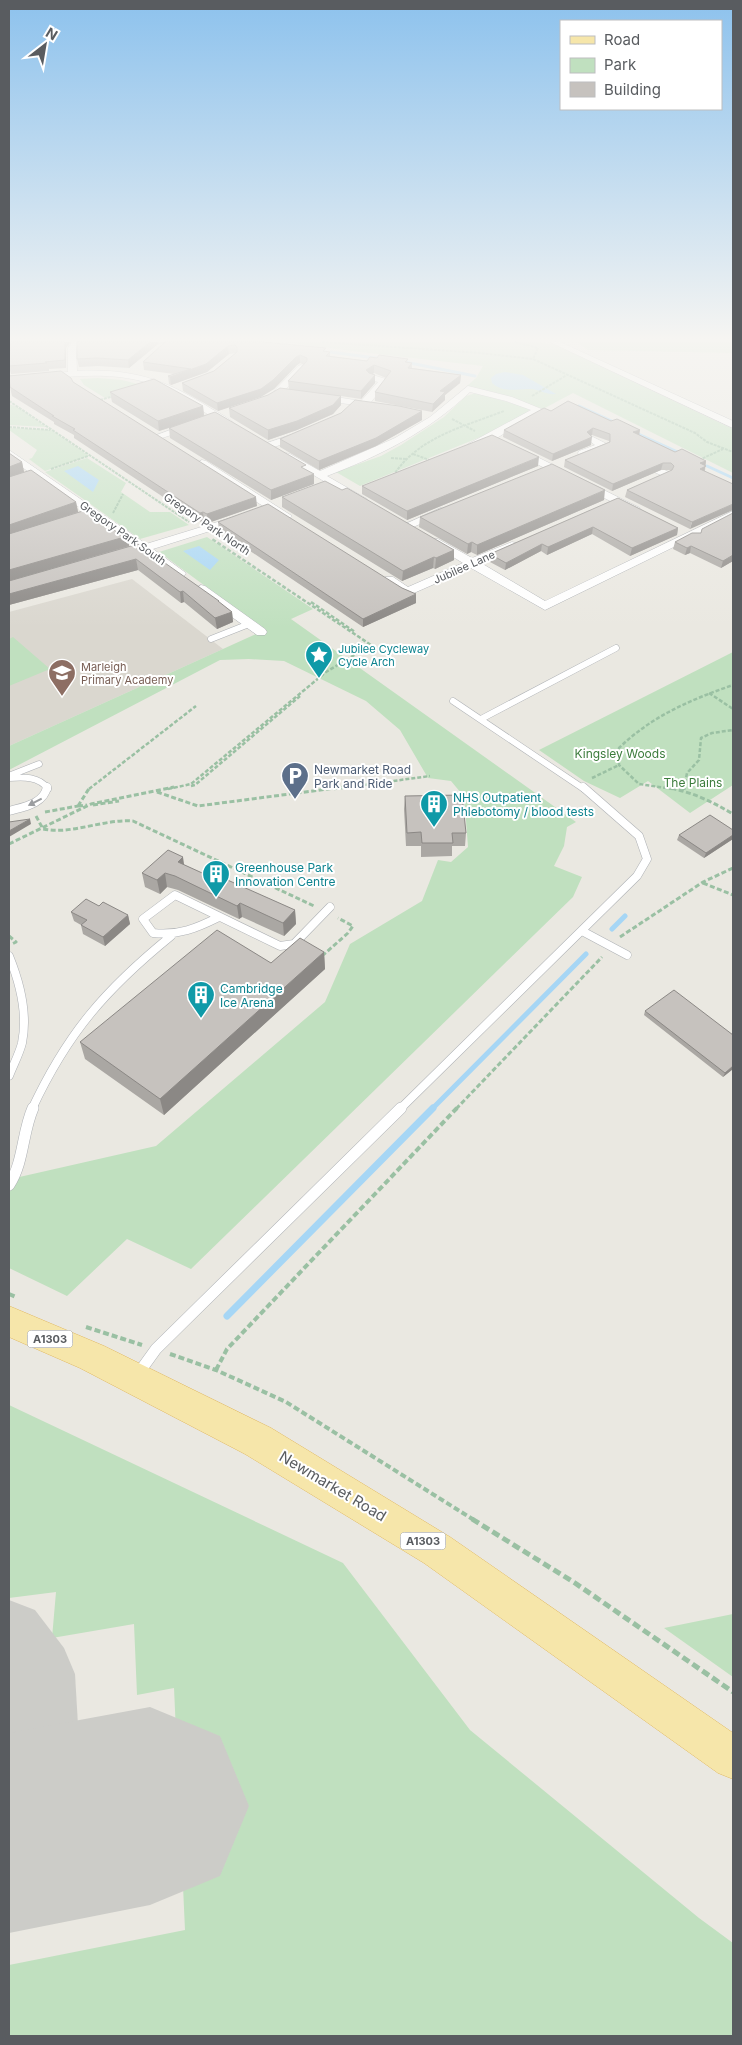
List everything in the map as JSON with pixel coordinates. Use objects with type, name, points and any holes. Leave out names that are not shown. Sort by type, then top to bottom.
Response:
[{"type":"main road","name":"Newmarket Road","points":[[9,1321],[92,1357],[258,1441],[437,1550],[733,1758]]},
{"type":"street","points":[[283,437],[263,443],[374,507]]},
{"type":"street","points":[[320,475],[389,447],[405,437]]},
{"type":"street","points":[[432,461],[497,441],[502,437]]},
{"type":"street","points":[[532,474],[604,445],[593,440]]},
{"type":"street","points":[[497,441],[616,497],[648,515]]},
{"type":"street","name":"Gregory Park South","points":[[9,452],[89,514],[145,548],[261,632]]},
{"type":"street","points":[[193,457],[277,505],[293,520]]},
{"type":"street","points":[[23,478],[38,474]]},
{"type":"street","points":[[350,493],[393,476]]},
{"type":"street","points":[[316,490],[333,483]]},
{"type":"street","points":[[598,508],[616,497]]},
{"type":"street","points":[[109,559],[203,531],[277,505]]},
{"type":"street","points":[[452,507],[403,523],[545,606],[692,536],[733,514]]},
{"type":"street","points":[[673,527],[692,536]]},
{"type":"street","name":"Jubilee Lane","points":[[382,576],[407,592],[526,540]]},
{"type":"lane","points":[[211,639],[248,624]]},
{"type":"lane","points":[[481,720],[616,648]]},
{"type":"lane","points":[[135,1379],[156,1349],[582,931],[637,876],[647,859],[639,836],[585,789],[453,701]]},
{"type":"lane","points":[[9,777],[40,764]]},
{"type":"lane","points":[[9,777],[28,777],[42,780],[48,788],[45,796],[36,803],[9,811]]},
{"type":"lane","points":[[171,936],[153,933],[144,920],[175,895],[280,946],[294,944],[328,909]]},
{"type":"lane","points":[[9,1185],[15,1178],[27,1119],[54,1064],[93,1009],[140,961],[171,936],[195,929],[219,917]]},
{"type":"lane","points":[[582,931],[627,955]]},
{"type":"lane","points":[[9,956],[16,972],[24,1007],[22,1043],[9,1076]]},
{"type":"path","name":"Gregory Park North","points":[[62,437],[371,645],[326,672],[192,784],[154,792]]},
{"type":"path","points":[[43,829],[34,812],[98,805],[195,785],[328,673],[374,645],[64,437]]},
{"type":"path","points":[[393,476],[412,454],[436,437]]},
{"type":"path","points":[[490,437],[497,441]]},
{"type":"path","points":[[701,437],[707,442],[733,452]]},
{"type":"path","points":[[664,475],[723,449]]},
{"type":"path","points":[[412,454],[432,461]]},
{"type":"path","points":[[38,474],[89,456]]},
{"type":"path","points":[[110,518],[123,494]]},
{"type":"path","points":[[340,622],[348,618]]},
{"type":"path","points":[[618,765],[619,748],[631,735],[679,704],[733,685]]},
{"type":"path","points":[[709,693],[733,709]]},
{"type":"path","points":[[78,806],[92,786],[196,706]]},
{"type":"path","points":[[684,790],[684,778],[691,766],[698,760],[701,738],[712,733],[733,730]]},
{"type":"path","points":[[590,779],[618,765]]},
{"type":"path","points":[[618,765],[639,784],[684,790],[715,803],[733,814]]},
{"type":"path","points":[[9,844],[90,805],[154,792],[159,792],[198,806],[208,806],[430,776]]},
{"type":"path","points":[[43,829],[70,830],[117,820],[133,821],[328,909],[353,926],[348,933],[315,962]]},
{"type":"path","points":[[216,1370],[227,1349],[622,936],[702,882],[733,868]]},
{"type":"path","points":[[702,882],[733,895]]},
{"type":"path","points":[[9,936],[16,942],[9,946]]},
{"type":"path","points":[[77,1324],[216,1370],[286,1402],[575,1583],[733,1692]]},
{"type":"shaded area","name":"Marleigh Primary Academy","points":[[132,579],[223,649],[9,746],[9,612]]},
{"type":"green space","points":[[19,437],[62,437],[89,456],[45,471],[29,459],[32,458],[37,450]]},
{"type":"green space","points":[[413,437],[479,437],[360,486],[336,472],[381,456]]},
{"type":"green space","points":[[662,437],[733,437],[733,473]]},
{"type":"green space","points":[[87,458],[126,483],[121,492],[150,512],[170,512],[189,525],[140,539],[45,472]]},
{"type":"green space","points":[[207,537],[313,609],[291,619],[576,822],[567,827],[564,846],[554,866],[582,877],[573,897],[191,1269],[127,1239],[67,1296],[9,1268],[9,1185],[15,1178],[156,1146],[325,1002],[350,944],[422,901],[438,860],[451,862],[468,847],[465,807],[461,793],[451,781],[428,778],[400,730],[366,701],[284,661],[220,660],[9,770],[9,746],[265,630],[159,552]]},
{"type":"green space","points":[[13,637],[50,669],[9,686],[9,639]]},
{"type":"green space","name":"Kingsley Woods","points":[[733,652],[733,785],[690,813],[648,781],[620,798],[584,781],[539,750]]},
{"type":"green space","points":[[9,1405],[343,1563],[470,1730],[699,1918],[733,1943],[733,2036],[9,2036],[9,1965],[185,1930],[174,1688],[137,1695],[134,1624],[52,1638],[56,1592],[9,1598]]},
{"type":"green space","points":[[733,1614],[733,1677],[664,1628]]},
{"type":"water","points":[[78,466],[99,480],[93,492],[64,471]]},
{"type":"water","points":[[199,546],[219,560],[210,570],[183,551]]},
{"type":"building","points":[[84,437],[161,437],[256,497],[207,514],[200,513]]},
{"type":"building","points":[[185,437],[259,437],[306,465],[301,467],[314,474],[271,490]]},
{"type":"building","points":[[284,437],[377,437],[319,461],[280,439]]},
{"type":"building","points":[[486,437],[497,437],[539,457],[407,511],[362,486]]},
{"type":"building","points":[[519,437],[591,437],[553,454]]},
{"type":"building","points":[[610,437],[644,437],[675,452],[682,449],[706,461],[700,463],[706,466],[700,469],[733,484],[733,504],[692,522],[627,490],[672,470],[674,466],[671,463],[663,463],[613,484],[565,460],[610,442]]},
{"type":"building","points":[[9,453],[22,462],[9,467]]},
{"type":"building","points":[[552,464],[605,490],[477,545],[472,542],[468,544],[420,517]]},
{"type":"building","points":[[31,470],[76,502],[9,525],[9,477]]},
{"type":"building","points":[[325,481],[342,490],[347,488],[454,550],[403,571],[282,497]]},
{"type":"building","points":[[618,498],[678,528],[632,548],[593,527],[548,547],[542,544],[506,563],[490,554]]},
{"type":"building","points":[[268,504],[402,588],[416,594],[363,619],[218,522]]},
{"type":"building","points":[[86,510],[121,535],[123,533],[128,536],[9,570],[9,534]]},
{"type":"building","points":[[733,513],[733,555],[723,561],[691,546],[687,548],[675,542],[692,533],[701,533],[702,529]]},
{"type":"building","points":[[138,544],[232,612],[215,618],[183,591],[180,592],[136,559],[9,594],[9,581]]},
{"type":"building","name":"NHS Outpatient Phlebotomy / blood tests","points":[[462,795],[466,833],[452,833],[453,843],[422,843],[421,832],[407,833],[405,796]]},
{"type":"building","points":[[710,815],[733,830],[733,835],[706,853],[679,835]]},
{"type":"building","points":[[30,819],[9,831],[9,822]]},
{"type":"building","points":[[168,850],[183,857],[178,862],[211,877],[214,874],[295,910],[283,923],[240,903],[237,906],[175,876],[165,873],[157,880],[142,873]]},
{"type":"building","points":[[86,899],[99,906],[103,902],[128,915],[103,937],[81,925],[87,920],[71,912]]},
{"type":"building","name":"Cambridge Ice Arena","points":[[217,930],[271,963],[300,938],[324,952],[160,1099],[80,1042]]},
{"type":"building","points":[[674,990],[733,1035],[733,1066],[725,1073],[645,1011]]},
{"type":"waterway","points":[[646,437],[682,454]]},
{"type":"waterway","points":[[707,466],[733,478]]},
{"type":"waterway","points":[[612,929],[625,916]]},
{"type":"waterway","points":[[432,1109],[586,954]]},
{"type":"waterway","points":[[227,1316],[433,1108]]},
{"type":"taxiway","points":[[9,1636],[38,1674],[42,1759],[9,1821]]},
{"type":"runway","points":[[9,1833],[150,1806]]},
{"type":"place","name":"Jubilee Cycleway Cycle Arch","points":[[319,679]]},
{"type":"place","name":"Marleigh Primary Academy","points":[[62,697]]},
{"type":"place","name":"Newmarket Road Park and Ride","points":[[295,800]]},
{"type":"place","name":"NHS Outpatient Phlebotomy / blood tests","points":[[434,828]]},
{"type":"place","name":"Greenhouse Park Innovation Centre","points":[[216,898]]},
{"type":"place","name":"Cambridge Ice Arena","points":[[201,1019]]},
{"type":"park label","name":"The Plains","points":[[693,782]]}]
